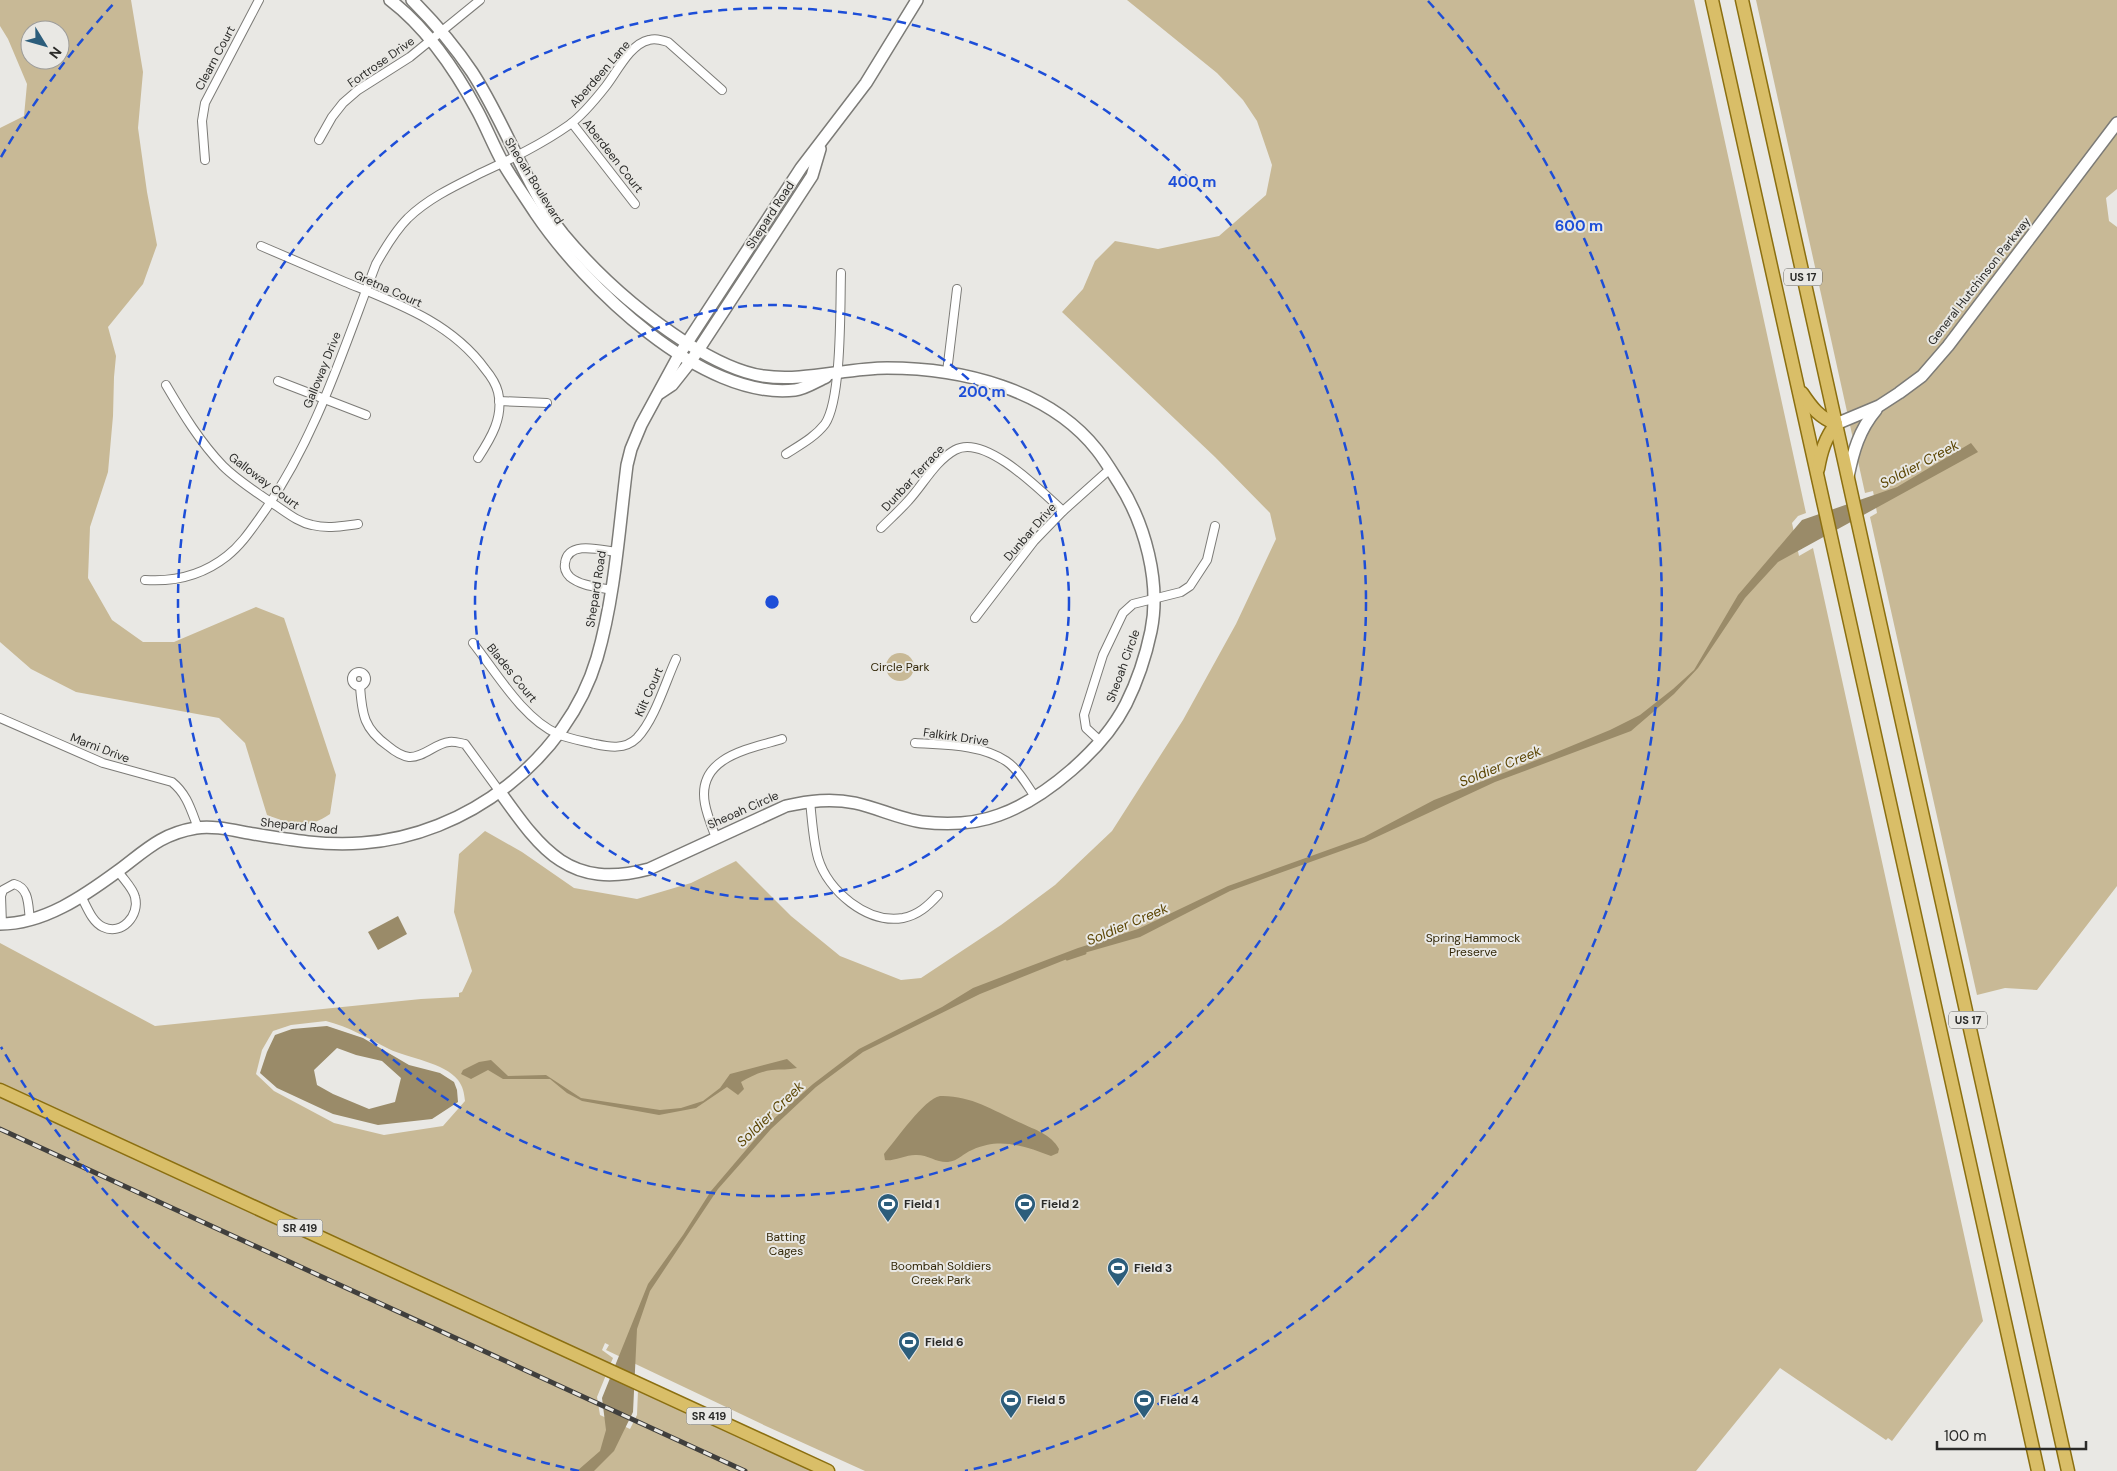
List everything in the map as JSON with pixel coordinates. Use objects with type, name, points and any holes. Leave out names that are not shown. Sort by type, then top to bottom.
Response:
[{"type":"main road","name":"US 17","points":[[1712,0],[2038,1471]]},
{"type":"main road","name":"US 17","points":[[1742,0],[2068,1471]]},
{"type":"main road","points":[[1798,386],[1813,411],[1823,419],[1836,424],[1827,434],[1818,475]]},
{"type":"main road","name":"SR 419","points":[[0,1090],[828,1471]]},
{"type":"street","name":"Clearn Court","points":[[205,160],[202,120],[205,103],[258,0]]},
{"type":"street","name":"Sheoah Boulevard","points":[[390,0],[431,40],[461,82],[503,163],[537,215],[565,253],[593,283],[629,316],[679,355]]},
{"type":"street","name":"Sheoah Boulevard","points":[[412,0],[443,31],[473,74],[546,212],[601,276],[637,307],[687,343]]},
{"type":"street","name":"Fortrose Drive","points":[[319,140],[332,117],[343,103],[358,90],[410,57],[480,0]]},
{"type":"street","name":"Shepard Road","points":[[1,924],[30,920],[53,912],[118,871],[154,843],[174,833],[198,828],[225,830],[297,841],[334,844],[364,843],[432,828],[463,815],[500,792],[529,767],[558,734],[575,708],[597,660],[611,590],[631,449],[641,425],[679,355],[801,168],[866,83],[917,0]]},
{"type":"street","name":"Aberdeen Lane","points":[[517,156],[572,123],[596,98],[637,46],[648,40],[658,39],[668,42],[722,90]]},
{"type":"street","name":"Aberdeen Court","points":[[572,123],[635,204]]},
{"type":"street","name":"General Hutchinson Parkway","points":[[1836,424],[1879,406],[1922,376],[1948,346],[2117,123]]},
{"type":"street","name":"Shepard Road","points":[[659,394],[672,385],[691,361],[812,176],[822,142]]},
{"type":"street","name":"Galloway Drive","points":[[145,580],[164,581],[184,578],[207,569],[226,556],[244,538],[271,502],[298,458],[324,398],[376,264],[387,244],[408,218],[429,201],[447,190],[517,156]]},
{"type":"street","name":"Gretna Court","points":[[261,246],[402,305],[426,318],[457,340],[478,360],[498,390],[499,401],[498,420],[492,435],[478,458]]},
{"type":"street","points":[[786,454],[815,435],[826,422],[833,406],[837,373],[842,273]]},
{"type":"street","points":[[948,372],[957,289]]},
{"type":"street","name":"Sheoah Circle","points":[[500,792],[532,837],[543,848],[560,860],[599,876],[628,875],[650,869],[786,806],[810,801],[855,803],[920,822],[951,824],[977,821],[1002,814],[1035,797],[1073,770],[1112,726],[1129,695],[1152,628],[1154,600],[1148,548],[1128,498],[1096,448],[1081,434],[1040,403],[1022,393],[992,382],[948,372],[886,368],[837,373],[763,376],[733,367],[687,343]]},
{"type":"street","name":"Sheoah Circle","points":[[679,355],[727,380],[761,390],[796,390],[837,373]]},
{"type":"street","points":[[278,380],[366,415]]},
{"type":"street","name":"Galloway Court","points":[[166,385],[191,427],[224,467],[271,502],[296,519],[311,525],[331,528],[358,524]]},
{"type":"street","points":[[499,401],[547,403]]},
{"type":"street","points":[[1848,478],[1854,448],[1866,424],[1879,406]]},
{"type":"street","name":"Dunbar Terrace","points":[[881,528],[908,501],[945,456],[965,446],[980,450],[1014,466],[1063,511]]},
{"type":"street","name":"Dunbar Drive","points":[[975,618],[1034,542],[1063,511],[1110,469]]},
{"type":"street","points":[[1100,741],[1086,728],[1084,715],[1102,654],[1128,608],[1133,604],[1181,592],[1190,586],[1207,560],[1214,526]]},
{"type":"street","points":[[611,590],[579,582],[566,572],[565,563],[568,556],[575,550],[585,548],[616,552]]},
{"type":"street","name":"Blades Court","points":[[473,643],[516,700],[534,718],[558,734]]},
{"type":"street","name":"Kilt Court","points":[[558,734],[611,748],[626,745],[636,739],[648,724],[676,659]]},
{"type":"street","points":[[360,686],[361,704],[368,728],[380,741],[397,752],[410,757],[448,742],[465,744],[500,792]]},
{"type":"street","name":"Marni Drive","points":[[0,718],[103,763],[128,771],[161,777],[172,782],[180,788],[187,800],[198,828]]},
{"type":"street","points":[[716,838],[704,799],[707,781],[712,770],[720,762],[733,754],[782,739]]},
{"type":"street","name":"Falkirk Drive","points":[[915,743],[969,748],[994,754],[1013,768],[1035,797]]},
{"type":"street","points":[[810,801],[818,858],[826,876],[840,893],[854,905],[870,913],[888,918],[903,918],[920,912],[938,895]]},
{"type":"street","points":[[81,896],[94,921],[103,927],[111,929],[122,927],[132,919],[136,903],[135,896],[118,871]]},
{"type":"street","points":[[1,924],[2,896],[4,890],[14,884],[23,888],[26,894],[30,920]]},
{"type":"green space","points":[[0,0],[131,0],[143,72],[138,128],[157,245],[143,284],[108,327],[116,356],[113,416],[108,472],[90,527],[88,578],[112,620],[143,642],[174,642],[256,607],[284,618],[336,775],[330,814],[313,823],[292,824],[267,815],[245,743],[219,718],[76,692],[31,669],[0,642],[0,128],[24,116],[27,84],[21,70],[70,70],[70,20],[20,20],[20,67],[8,39],[0,26]]},
{"type":"green space","name":"Spring Hammock Preserve","points":[[1127,0],[1694,0],[1806,513],[1798,516],[1792,523],[1799,556],[1813,548],[1983,1321],[1892,1441],[1888,1438],[1886,1440],[1780,1368],[1696,1471],[865,1471],[606,1350],[609,1345],[605,1343],[602,1350],[613,1358],[610,1365],[0,1085],[0,943],[155,1026],[421,999],[459,997],[459,993],[462,992],[472,971],[454,912],[459,854],[485,831],[522,852],[574,888],[637,899],[691,883],[736,861],[791,916],[840,956],[901,980],[921,978],[1001,925],[1055,885],[1112,831],[1183,720],[1236,624],[1276,539],[1270,513],[1215,457],[1062,312],[1083,289],[1095,261],[1115,241],[1158,249],[1219,236],[1266,195],[1272,165],[1257,121],[1243,100],[1217,73]],"holes":[[[326,1021],[343,1026],[389,1049],[444,1069],[452,1074],[460,1083],[465,1101],[443,1126],[384,1135],[334,1123],[274,1091],[256,1074],[262,1050],[273,1031],[291,1025]]]},
{"type":"green space","points":[[1756,0],[2117,0],[2117,189],[2106,198],[2109,221],[2117,227],[2117,886],[2037,990],[2005,988],[1977,995],[1870,517],[1877,513],[1873,491],[1865,493]]},
{"type":"green space","name":"Circle Park","points":[[900,653],[910,657],[914,667],[910,677],[900,681],[890,677],[886,667],[890,657]]},
{"type":"green space","points":[[0,1096],[606,1375],[597,1397],[600,1415],[630,1429],[637,1415],[638,1390],[816,1471],[0,1471]]},
{"type":"shaded area","points":[[1971,443],[1978,452],[1778,562],[1745,598],[1698,668],[1674,694],[1631,731],[1495,782],[1366,842],[1230,891],[1140,937],[1077,955],[980,994],[863,1052],[816,1087],[771,1129],[718,1189],[650,1291],[637,1329],[633,1412],[614,1451],[594,1471],[577,1471],[600,1451],[606,1430],[602,1398],[648,1284],[711,1191],[769,1123],[813,1084],[859,1049],[942,1007],[973,988],[1078,948],[1138,929],[1228,886],[1364,837],[1434,800],[1547,756],[1610,730],[1640,715],[1694,670],[1738,595],[1802,520],[1897,487]]},
{"type":"shaded area","points":[[398,916],[407,934],[378,950],[368,932]]},
{"type":"shaded area","points":[[327,1026],[363,1038],[409,1065],[440,1073],[454,1082],[458,1102],[432,1119],[378,1125],[333,1114],[277,1088],[260,1073],[275,1035],[292,1029]],"holes":[[[337,1048],[382,1061],[401,1078],[395,1102],[369,1109],[317,1085],[314,1070]]]},
{"type":"shaded area","points":[[787,1059],[797,1068],[760,1073],[741,1082],[744,1089],[738,1095],[727,1087],[696,1108],[659,1115],[582,1101],[567,1093],[550,1079],[503,1079],[488,1070],[471,1079],[461,1074],[463,1070],[479,1062],[491,1060],[508,1076],[546,1075],[581,1098],[660,1110],[681,1108],[703,1101],[720,1088],[730,1074]]},
{"type":"shaded area","points":[[940,1096],[951,1096],[972,1101],[1037,1130],[1056,1144],[1059,1149],[1058,1153],[1051,1156],[1022,1146],[992,1144],[969,1151],[948,1162],[919,1155],[885,1160],[884,1154],[910,1121],[926,1104]]},
{"type":"waterway","name":"Soldier Creek","points":[[1067,959],[1085,953]]},
{"type":"railway","points":[[0,1129],[745,1471]]},
{"type":"place","name":"Field 1","points":[[888,1223]]},
{"type":"place","name":"Field 2","points":[[1025,1223]]},
{"type":"place","name":"Field 3","points":[[1118,1287]]},
{"type":"place","name":"Field 6","points":[[909,1361]]},
{"type":"place","name":"Field 5","points":[[1011,1419]]},
{"type":"place","name":"Field 4","points":[[1144,1419]]},
{"type":"park label","name":"Batting Cages","points":[[786,1244]]},
{"type":"park label","name":"Boombah Soldiers Creek Park","points":[[941,1273]]}]
